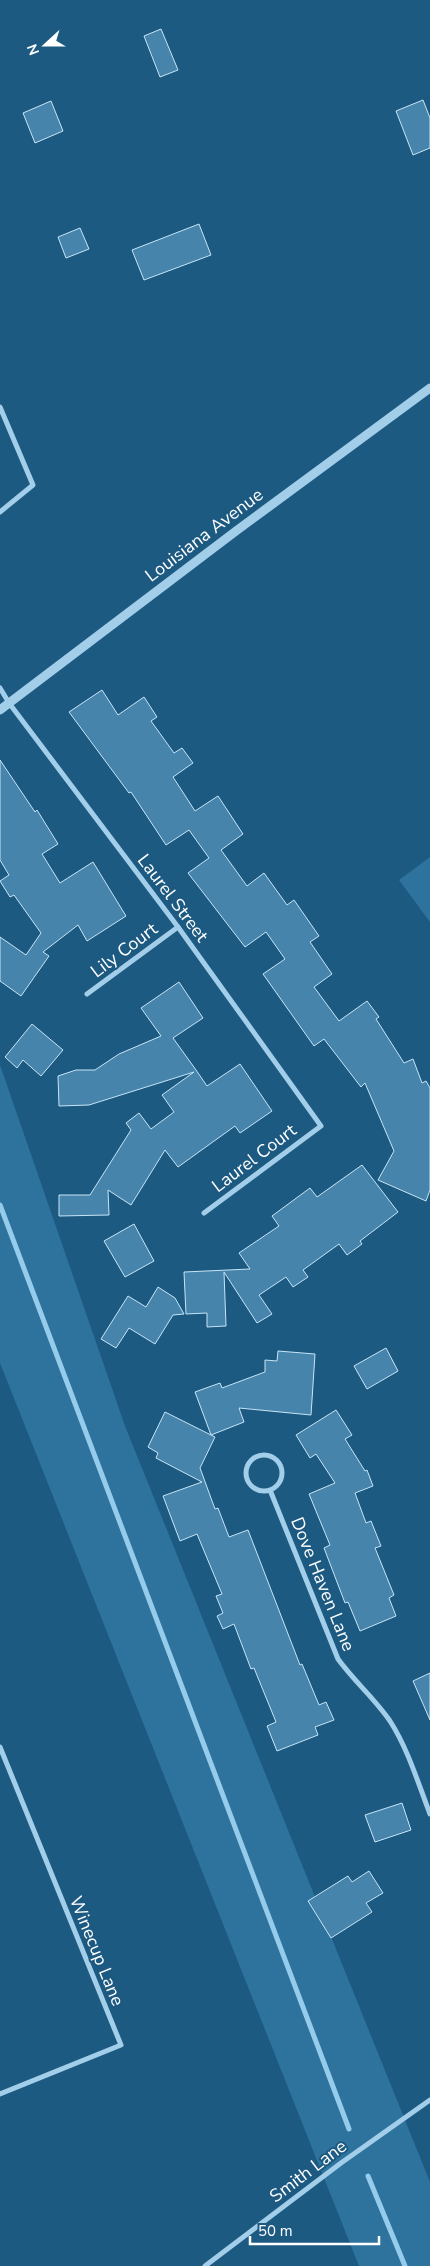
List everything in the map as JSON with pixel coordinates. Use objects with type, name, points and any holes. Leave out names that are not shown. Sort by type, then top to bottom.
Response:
[{"type":"street","name":"Louisiana Avenue","points":[[0,710],[236,531],[430,388]]},
{"type":"street","points":[[0,407],[33,485],[0,512]]},
{"type":"street","name":"Laurel Street","points":[[0,688],[9,703],[178,927],[321,1126]]},
{"type":"street","name":"Lily Court","points":[[87,994],[178,927]]},
{"type":"street","name":"Laurel Court","points":[[204,1213],[321,1126]]},
{"type":"street","points":[[268,1455],[280,1466],[282,1472],[279,1483],[270,1490],[258,1490],[248,1482],[246,1470],[252,1459],[257,1456],[268,1455]]},
{"type":"street","name":"Dove Haven Lane","points":[[270,1490],[338,1659],[350,1676],[390,1721],[401,1741],[430,1814]]},
{"type":"street","name":"Winecup Lane","points":[[0,1747],[121,2045],[0,2094]]},
{"type":"street","name":"Smith Lane","points":[[207,2265],[341,2163],[430,2100]]},
{"type":"shaded area","points":[[430,857],[430,922],[399,880]]},
{"type":"shaded area","points":[[0,1065],[125,1426],[430,2182],[430,2266],[359,2266],[0,1363]]},
{"type":"building","points":[[161,29],[178,70],[160,77],[144,36]]},
{"type":"building","points":[[423,100],[430,118],[430,148],[413,155],[396,111]]},
{"type":"building","points":[[51,101],[63,131],[35,143],[23,113]]},
{"type":"building","points":[[199,224],[211,255],[144,280],[132,250]]},
{"type":"building","points":[[80,228],[89,249],[66,258],[58,237]]},
{"type":"building","points":[[102,690],[118,715],[144,697],[157,717],[151,721],[174,753],[182,748],[193,763],[173,777],[195,811],[218,796],[243,834],[221,850],[247,886],[264,873],[287,905],[294,900],[319,936],[310,942],[332,974],[314,987],[339,1021],[367,1001],[379,1017],[376,1019],[404,1063],[413,1059],[422,1083],[426,1081],[430,1088],[430,1190],[426,1201],[378,1180],[394,1151],[365,1083],[361,1087],[324,1039],[314,1046],[263,974],[285,959],[266,932],[245,947],[188,873],[209,858],[189,830],[166,845],[131,792],[129,793],[69,712]]},
{"type":"building","points":[[0,760],[35,812],[37,810],[58,844],[42,854],[60,883],[93,862],[126,916],[87,941],[78,925],[43,952],[49,956],[21,996],[0,981],[0,937],[26,955],[41,933],[14,895],[10,897],[0,881],[9,875],[0,860]]},
{"type":"building","points":[[179,982],[203,1018],[173,1038],[207,1086],[240,1064],[272,1111],[240,1133],[235,1126],[178,1167],[165,1150],[131,1205],[108,1190],[109,1215],[59,1216],[59,1195],[90,1195],[131,1130],[126,1123],[139,1113],[151,1129],[174,1112],[162,1095],[194,1072],[89,1105],[59,1106],[58,1076],[76,1070],[95,1070],[119,1054],[161,1036],[141,1008]]},
{"type":"building","points":[[32,1024],[63,1050],[41,1076],[23,1060],[17,1068],[5,1057]]},
{"type":"building","points":[[362,1165],[398,1212],[360,1241],[362,1244],[347,1255],[339,1244],[303,1270],[308,1277],[293,1287],[286,1277],[259,1295],[272,1314],[257,1323],[224,1272],[226,1326],[207,1327],[207,1313],[186,1314],[184,1272],[250,1269],[239,1253],[279,1226],[272,1216],[310,1188],[317,1197]]},
{"type":"building","points":[[134,1224],[154,1261],[125,1277],[104,1241]]},
{"type":"building","points":[[158,1287],[175,1298],[184,1314],[173,1315],[155,1344],[129,1328],[116,1348],[101,1339],[128,1296],[146,1307]]},
{"type":"building","points":[[386,1348],[398,1371],[367,1389],[354,1366]]},
{"type":"building","points":[[278,1351],[315,1354],[311,1415],[239,1408],[244,1422],[211,1435],[195,1392],[220,1383],[222,1388],[265,1372],[265,1360],[277,1361]]},
{"type":"building","points":[[336,1410],[352,1435],[345,1439],[365,1471],[367,1470],[373,1486],[355,1493],[366,1523],[371,1521],[381,1546],[375,1548],[394,1595],[389,1598],[396,1616],[360,1631],[348,1602],[345,1603],[324,1548],[330,1545],[309,1494],[335,1483],[316,1454],[310,1458],[296,1435]]},
{"type":"building","points":[[165,1412],[215,1437],[200,1468],[215,1509],[218,1508],[229,1537],[248,1530],[300,1665],[302,1664],[319,1705],[326,1702],[334,1720],[315,1727],[318,1735],[277,1751],[267,1726],[276,1722],[254,1668],[251,1669],[234,1624],[223,1629],[217,1616],[223,1613],[216,1596],[222,1594],[197,1534],[180,1541],[163,1496],[202,1482],[156,1458],[158,1453],[148,1447]]},
{"type":"building","points":[[430,1673],[430,1720],[413,1681]]},
{"type":"building","points":[[402,1803],[411,1830],[375,1842],[365,1815]]},
{"type":"building","points":[[369,1871],[383,1893],[366,1903],[372,1912],[331,1938],[308,1901],[348,1876],[352,1882]]},
{"type":"waterway","points":[[0,1205],[349,2129]]},
{"type":"waterway","points":[[368,2176],[405,2266]]}]
